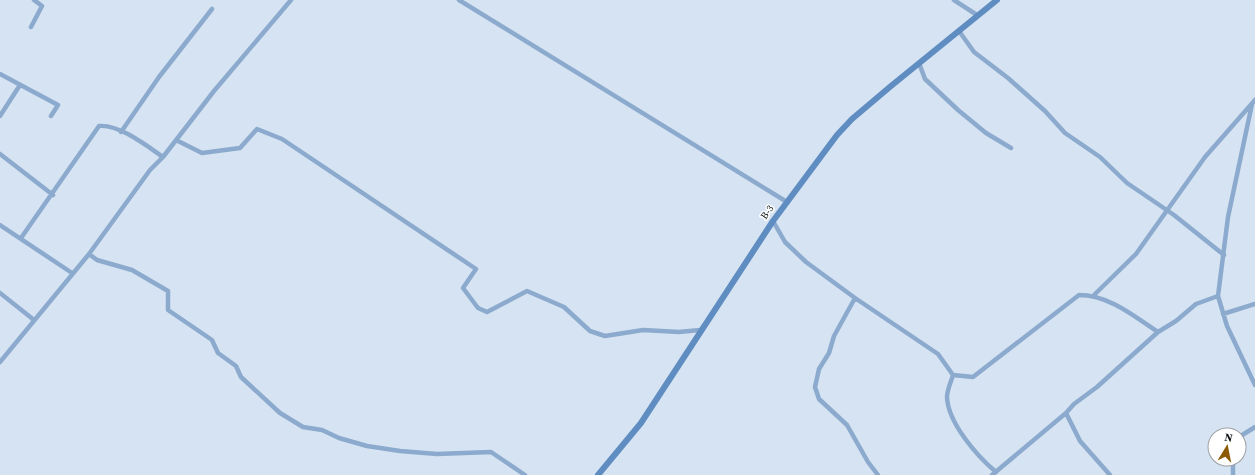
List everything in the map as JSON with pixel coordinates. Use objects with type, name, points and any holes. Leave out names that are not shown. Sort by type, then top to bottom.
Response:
[{"type":"main road","name":"B-3","points":[[598,475],[641,423],[700,330],[773,221],[836,135],[852,119],[997,0]]},
{"type":"street","points":[[31,27],[42,6],[34,0]]},
{"type":"street","points":[[0,362],[89,254],[123,205],[150,170],[163,157],[214,91],[291,0]]},
{"type":"street","points":[[459,0],[787,202]]},
{"type":"street","points":[[954,0],[978,15]]},
{"type":"street","points":[[121,132],[159,77],[212,9]]},
{"type":"street","points":[[959,30],[974,52],[1008,78],[1045,111],[1065,133],[1100,157],[1127,183],[1167,211],[1224,255]]},
{"type":"street","points":[[919,63],[925,79],[958,110],[986,134],[1011,148]]},
{"type":"street","points":[[0,74],[58,105],[51,116]]},
{"type":"street","points":[[0,116],[20,85]]},
{"type":"street","points":[[1094,295],[1136,254],[1205,157],[1253,102]]},
{"type":"street","points":[[1253,102],[1255,108]]},
{"type":"street","points":[[1253,102],[1232,195],[1218,296],[1223,314],[1255,385]]},
{"type":"street","points":[[21,238],[53,195],[99,126],[105,125],[135,138],[163,157]]},
{"type":"street","points":[[176,140],[202,153],[240,148],[257,128],[282,138],[476,269],[463,288],[478,308],[487,312],[527,291],[564,307],[590,331],[605,336],[643,330],[679,332],[700,330]]},
{"type":"street","points":[[0,154],[53,195]]},
{"type":"street","points":[[773,221],[785,242],[806,262],[855,298],[938,354],[953,376]]},
{"type":"street","points":[[0,225],[72,273]]},
{"type":"street","points":[[89,254],[97,260],[132,270],[168,291],[168,310],[212,340],[218,352],[236,366],[241,377],[280,413],[303,427],[322,430],[339,438],[367,446],[393,450],[437,454],[491,452],[525,475]]},
{"type":"street","points":[[0,293],[34,320]]},
{"type":"street","points":[[953,376],[973,377],[1079,295],[1094,295],[1122,308],[1158,332]]},
{"type":"street","points":[[953,376],[947,396],[950,413],[978,457],[994,474],[1066,413],[1074,404],[1097,387],[1158,332],[1176,321],[1196,304],[1218,296]]},
{"type":"street","points":[[855,298],[834,336],[829,353],[818,369],[815,387],[819,399],[848,425],[868,462],[878,475]]},
{"type":"street","points":[[1223,314],[1255,304]]},
{"type":"street","points":[[1066,413],[1080,441],[1110,475]]}]
